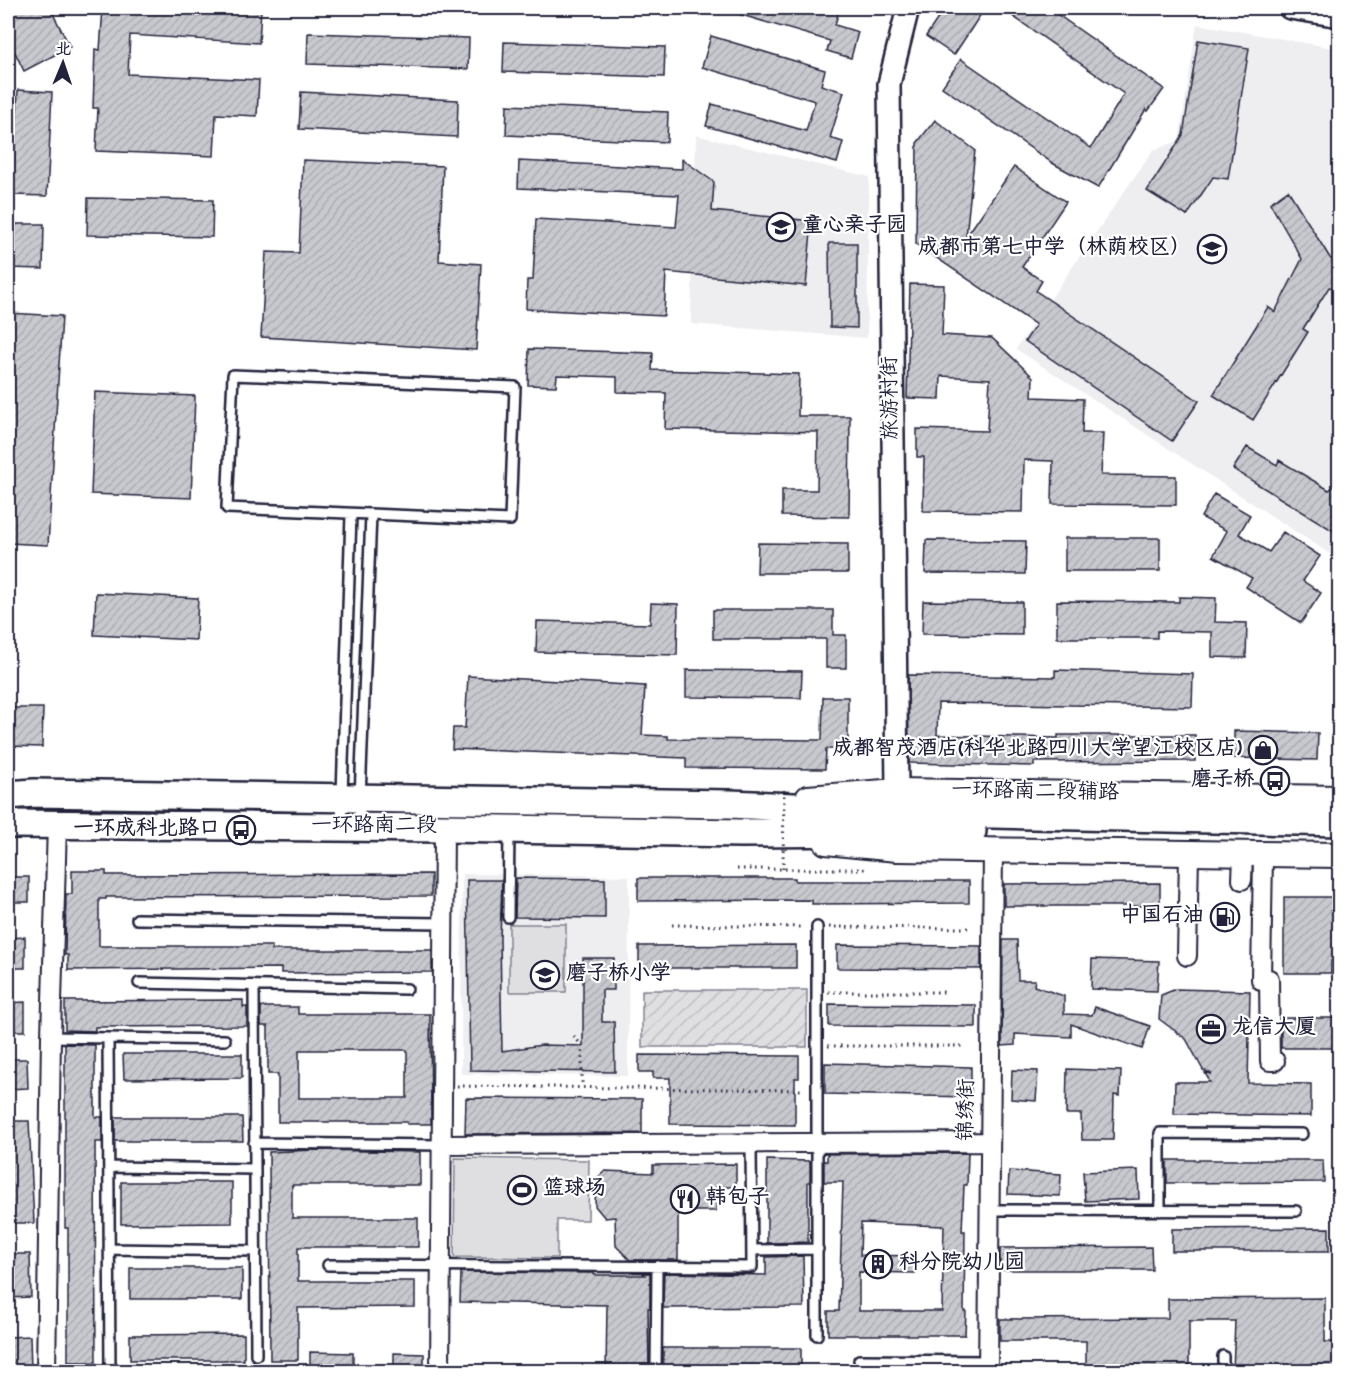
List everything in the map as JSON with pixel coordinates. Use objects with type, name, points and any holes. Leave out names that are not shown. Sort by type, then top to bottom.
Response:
[{"type":"main road","points":[[8,789],[21,794]]},
{"type":"main road","name":"一环路南二段辅路","points":[[730,804],[897,791],[1340,798]]},
{"type":"main road","name":"一环路南二段","points":[[21,794],[730,804],[905,812],[1340,822]]},
{"type":"main road","name":"一环路南二段","points":[[26,825],[741,833],[1102,830],[1340,836]]},
{"type":"main road","points":[[741,833],[897,849],[1340,855]]},
{"type":"street","name":"旅游村街","points":[[897,791],[889,84],[908,8]]},
{"type":"street","points":[[1290,8],[1340,16]]},
{"type":"street","points":[[26,825],[51,1037],[46,1371]]},
{"type":"street","points":[[440,1371],[444,828]]},
{"type":"street","name":"锦绣街","points":[[988,1366],[993,850]]},
{"type":"street","points":[[1187,956],[1189,854]]},
{"type":"street","points":[[1242,880],[1253,855]]},
{"type":"street","points":[[1253,855],[1261,980],[1269,979],[1270,1061],[1275,1060]]},
{"type":"street","points":[[442,1145],[990,1142]]},
{"type":"lane","points":[[233,375],[515,387],[510,520],[351,514],[227,508],[233,375]]},
{"type":"lane","points":[[350,827],[351,514]]},
{"type":"lane","points":[[350,827],[371,514]]},
{"type":"lane","points":[[508,917],[509,829]]},
{"type":"lane","points":[[137,919],[443,923]]},
{"type":"lane","points":[[817,927],[817,1335]]},
{"type":"lane","points":[[139,984],[407,989]]},
{"type":"lane","points":[[254,986],[256,1355]]},
{"type":"lane","points":[[51,1037],[225,1040]]},
{"type":"lane","points":[[108,1038],[110,1371]]},
{"type":"lane","points":[[1160,1210],[1160,1133],[1302,1134]]},
{"type":"lane","points":[[254,1143],[442,1145]]},
{"type":"lane","points":[[328,1265],[752,1267],[751,1143]]},
{"type":"lane","points":[[109,1167],[254,1169]]},
{"type":"lane","points":[[990,1210],[1296,1211]]},
{"type":"lane","points":[[109,1249],[256,1251]]},
{"type":"lane","points":[[752,1250],[818,1249]]},
{"type":"lane","points":[[656,1371],[657,1266]]},
{"type":"lane","points":[[1223,1356],[1223,1371]]},
{"type":"lane","points":[[859,1360],[988,1366]]},
{"type":"path","points":[[783,869],[784,790]]},
{"type":"path","points":[[737,869],[866,869]]},
{"type":"path","points":[[672,925],[968,928]]},
{"type":"path","points":[[817,992],[944,992]]},
{"type":"path","points":[[574,1036],[582,1046],[582,1087]]},
{"type":"path","points":[[818,1046],[964,1046]]},
{"type":"path","points":[[443,1085],[818,1090]]},
{"type":"shaded area","name":"成都市第七中学（林荫校区）","points":[[1197,24],[1339,49],[1339,560],[1016,349],[1153,150],[1179,141]]},
{"type":"shaded area","name":"童心亲子园","points":[[696,135],[869,177],[867,338],[691,324]]},
{"type":"shaded area","name":"磨子桥小学","points":[[462,874],[629,876],[628,1076],[461,1074]]},
{"type":"shaded area","points":[[509,924],[566,924],[566,992],[509,992]]},
{"type":"shaded area","points":[[642,990],[807,990],[807,1047],[642,1047]]},
{"type":"shaded area","name":"篮球场","points":[[455,1158],[589,1160],[588,1220],[557,1220],[557,1258],[454,1257]]},
{"type":"building","points":[[16,8],[50,8],[70,47],[24,71],[8,38],[8,12]]},
{"type":"building","points":[[103,8],[261,8],[259,43],[130,35],[128,74],[259,80],[257,116],[216,114],[214,156],[96,151],[98,108],[93,108],[95,49],[100,50]]},
{"type":"building","points":[[729,8],[830,8],[839,10],[835,25],[858,32],[851,58],[827,51],[830,41],[728,11]]},
{"type":"building","points":[[945,8],[985,8],[954,55],[926,36]]},
{"type":"building","points":[[1001,8],[1048,8],[1164,89],[1148,111],[1146,109],[1098,188],[1054,164],[942,87],[961,59],[1091,148],[1124,94]]},
{"type":"building","points":[[308,33],[469,38],[468,69],[307,64]]},
{"type":"building","points":[[711,36],[825,70],[821,85],[844,92],[830,138],[843,142],[837,163],[706,126],[712,104],[806,131],[815,101],[702,67]]},
{"type":"building","points":[[1198,40],[1249,48],[1228,179],[1213,177],[1187,216],[1147,191],[1183,135]]},
{"type":"building","points":[[504,42],[665,47],[664,77],[503,72]]},
{"type":"building","points":[[18,90],[52,92],[47,196],[12,195]]},
{"type":"building","points":[[301,92],[458,100],[457,137],[299,129]]},
{"type":"building","points":[[507,105],[668,112],[667,142],[506,135]]},
{"type":"building","points":[[935,120],[975,150],[966,237],[1014,167],[1066,202],[1022,267],[1042,281],[1036,291],[1199,401],[1172,441],[1025,341],[1036,325],[916,244],[917,143]]},
{"type":"building","points":[[682,159],[714,182],[712,211],[812,221],[806,286],[666,272],[664,316],[526,309],[527,280],[533,280],[536,219],[676,227],[679,195],[518,188],[519,161],[682,169]]},
{"type":"building","points":[[303,160],[443,166],[439,261],[481,264],[476,350],[261,337],[266,252],[299,253]]},
{"type":"building","points":[[1288,190],[1330,258],[1340,267],[1340,289],[1329,287],[1303,329],[1308,332],[1253,420],[1213,395],[1268,307],[1275,312],[1302,259],[1270,203]]},
{"type":"building","points":[[88,198],[213,200],[212,237],[87,235]]},
{"type":"building","points":[[8,224],[44,224],[43,269],[8,268]]},
{"type":"building","points":[[829,243],[857,243],[857,328],[830,327]]},
{"type":"building","points":[[910,284],[944,285],[942,335],[992,338],[1033,377],[1032,397],[1083,399],[1082,433],[1103,433],[1101,475],[1176,476],[1176,505],[1052,504],[1053,461],[1024,460],[1023,512],[923,511],[924,457],[917,457],[917,429],[987,431],[990,379],[941,376],[940,399],[907,398]]},
{"type":"building","points":[[8,313],[62,316],[48,545],[8,543]]},
{"type":"building","points":[[529,349],[653,353],[652,370],[799,374],[798,416],[850,416],[849,517],[782,516],[782,490],[817,490],[818,432],[665,429],[666,393],[617,392],[617,377],[557,375],[556,386],[528,385]]},
{"type":"building","points":[[95,392],[195,396],[191,498],[91,494]]},
{"type":"building","points":[[1247,447],[1277,465],[1279,460],[1329,490],[1340,482],[1340,535],[1233,469]]},
{"type":"building","points":[[1214,494],[1250,515],[1239,534],[1269,552],[1283,532],[1320,556],[1303,581],[1321,593],[1301,623],[1246,587],[1252,578],[1213,556],[1227,531],[1201,517]]},
{"type":"building","points":[[1065,538],[1160,538],[1160,571],[1065,571]]},
{"type":"building","points":[[926,540],[1026,541],[1025,574],[925,573]]},
{"type":"building","points":[[758,543],[848,544],[848,573],[757,573]]},
{"type":"building","points":[[96,593],[198,598],[196,640],[94,635]]},
{"type":"building","points":[[1179,597],[1216,598],[1215,622],[1247,623],[1246,658],[1212,657],[1212,632],[1157,631],[1157,638],[1057,638],[1057,601],[1179,602]]},
{"type":"building","points":[[923,601],[1022,602],[1022,635],[922,634]]},
{"type":"building","points":[[651,603],[678,604],[677,655],[536,652],[537,621],[650,624]]},
{"type":"building","points":[[713,610],[833,610],[833,635],[846,635],[846,668],[826,668],[826,639],[713,639]]},
{"type":"building","points":[[686,670],[802,671],[801,698],[686,697]]},
{"type":"building","points":[[1055,670],[1193,674],[1192,707],[938,703],[937,735],[1058,738],[1058,735],[1195,735],[1195,761],[1034,762],[1034,766],[909,763],[908,675],[1055,677]]},
{"type":"building","points":[[468,676],[645,686],[642,735],[668,736],[668,739],[822,740],[823,697],[848,697],[848,749],[826,749],[825,769],[686,768],[686,758],[452,749],[453,728],[465,728]]},
{"type":"building","points":[[8,708],[43,708],[42,747],[8,746]]},
{"type":"building","points":[[1234,731],[1318,733],[1317,760],[1234,758]]},
{"type":"building","points":[[72,871],[106,871],[106,875],[431,874],[431,896],[106,897],[106,899],[99,899],[99,946],[272,946],[272,950],[432,950],[432,972],[281,973],[281,968],[68,970],[68,955],[65,955],[66,894],[72,894]]},
{"type":"building","points":[[8,877],[29,877],[29,902],[8,902]]},
{"type":"building","points":[[516,878],[605,879],[605,918],[515,917]]},
{"type":"building","points":[[638,878],[969,881],[969,903],[812,904],[812,900],[638,901]]},
{"type":"building","points":[[467,880],[502,880],[500,939],[502,1051],[542,1045],[583,1046],[583,958],[614,958],[614,990],[602,990],[602,1022],[614,1022],[615,1072],[470,1070]]},
{"type":"building","points":[[1160,883],[1160,906],[1004,906],[1004,884]]},
{"type":"building","points":[[1284,897],[1332,897],[1332,915],[1340,915],[1340,961],[1331,961],[1331,973],[1284,973]]},
{"type":"building","points":[[25,937],[25,968],[8,968],[8,938]]},
{"type":"building","points":[[1003,940],[1017,940],[1018,980],[1035,980],[1034,986],[1064,996],[1064,1014],[1092,1015],[1095,1007],[1150,1026],[1142,1049],[1071,1024],[1071,1037],[1015,1034],[1015,1045],[1002,1046]]},
{"type":"building","points":[[796,945],[796,968],[639,968],[639,946]]},
{"type":"building","points":[[837,945],[981,946],[981,969],[837,968]]},
{"type":"building","points":[[1092,959],[1159,961],[1157,991],[1091,989]]},
{"type":"building","points":[[1176,989],[1250,991],[1248,1083],[1311,1084],[1311,1116],[1174,1114],[1175,1082],[1210,1082],[1205,1073],[1212,1074],[1203,1070],[1186,1039],[1159,1019],[1161,995]]},
{"type":"building","points":[[243,1000],[243,1007],[247,1007],[247,1026],[95,1027],[95,1031],[65,1030],[65,1001]]},
{"type":"building","points":[[25,1002],[25,1031],[8,1031],[8,1003]]},
{"type":"building","points":[[829,1004],[976,1005],[976,1027],[829,1026]]},
{"type":"building","points":[[261,1007],[298,1007],[298,1014],[430,1014],[431,1124],[278,1122],[278,1074],[268,1074],[268,1026],[261,1026]],"holes":[[[299,1050],[407,1050],[407,1098],[299,1098]]]},
{"type":"building","points":[[1281,1018],[1340,1018],[1340,1048],[1281,1048]]},
{"type":"building","points":[[65,1044],[95,1045],[95,1117],[102,1117],[102,1142],[95,1142],[96,1362],[68,1362]]},
{"type":"building","points":[[123,1054],[242,1054],[242,1078],[124,1079]]},
{"type":"building","points":[[639,1055],[799,1056],[799,1078],[795,1078],[795,1125],[670,1124],[670,1078],[653,1078],[653,1072],[639,1072]]},
{"type":"building","points":[[8,1059],[27,1059],[28,1088],[8,1089]]},
{"type":"building","points":[[825,1063],[971,1067],[971,1097],[825,1094]]},
{"type":"building","points":[[1067,1069],[1121,1071],[1120,1096],[1114,1095],[1113,1140],[1082,1140],[1081,1114],[1066,1114]]},
{"type":"building","points":[[1012,1070],[1038,1071],[1036,1101],[1011,1099]]},
{"type":"building","points":[[466,1098],[642,1099],[642,1133],[465,1134]]},
{"type":"building","points":[[115,1117],[242,1117],[243,1141],[115,1141]]},
{"type":"building","points":[[8,1121],[29,1121],[34,1223],[8,1223]]},
{"type":"building","points":[[315,1150],[420,1152],[420,1185],[292,1185],[292,1218],[418,1218],[418,1247],[298,1247],[298,1281],[415,1281],[415,1307],[298,1308],[298,1360],[270,1360],[269,1152]]},
{"type":"building","points":[[968,1153],[962,1231],[965,1231],[965,1335],[828,1335],[828,1311],[839,1311],[843,1182],[824,1182],[824,1161],[827,1161],[827,1154]],"holes":[[[861,1223],[944,1226],[942,1311],[859,1311],[859,1272],[915,1273],[916,1256],[860,1255]]]},
{"type":"building","points":[[767,1160],[810,1161],[808,1242],[767,1243]]},
{"type":"building","points":[[1167,1160],[1323,1160],[1324,1182],[1167,1183]]},
{"type":"building","points":[[736,1164],[736,1187],[716,1187],[716,1211],[678,1211],[678,1260],[630,1260],[616,1246],[615,1217],[605,1218],[595,1206],[596,1179],[605,1171],[653,1173],[653,1165]]},
{"type":"building","points":[[1138,1170],[1139,1199],[1085,1201],[1083,1172]]},
{"type":"building","points":[[1009,1171],[1061,1174],[1060,1196],[1008,1194]]},
{"type":"building","points":[[121,1182],[232,1182],[232,1223],[121,1224]]},
{"type":"building","points":[[1329,1228],[1329,1251],[1172,1251],[1172,1229]]},
{"type":"building","points":[[1151,1247],[1152,1270],[1000,1270],[1000,1248]]},
{"type":"building","points":[[8,1254],[30,1254],[31,1297],[8,1298]]},
{"type":"building","points":[[803,1256],[804,1307],[663,1308],[664,1273],[766,1275],[766,1257]]},
{"type":"building","points":[[130,1268],[242,1268],[242,1299],[130,1299]]},
{"type":"building","points":[[461,1272],[594,1273],[594,1275],[645,1275],[643,1273],[650,1273],[649,1371],[606,1371],[607,1305],[460,1302]]},
{"type":"building","points":[[1325,1298],[1325,1342],[1340,1342],[1340,1371],[1233,1371],[1235,1321],[1189,1321],[1189,1371],[1086,1371],[1086,1341],[1000,1341],[1000,1319],[1168,1318],[1168,1299]]},
{"type":"building","points":[[244,1334],[244,1360],[130,1360],[130,1335]]},
{"type":"building","points":[[30,1336],[31,1371],[8,1371],[8,1337]]},
{"type":"building","points":[[663,1348],[801,1348],[801,1371],[663,1371]]},
{"type":"building","points":[[310,1352],[353,1353],[353,1371],[310,1371]]},
{"type":"building","points":[[394,1353],[424,1354],[424,1371],[394,1371]]},
{"type":"place","name":"童心亲子园","points":[[781,227]]},
{"type":"place","name":"成都市第七中学（林荫校区）","points":[[1212,249]]},
{"type":"place","name":"成都智茂酒店(科华北路四川大学望江校区店)","points":[[1263,750]]},
{"type":"place","name":"磨子桥","points":[[1275,781]]},
{"type":"place","name":"一环成科北路口","points":[[241,830]]},
{"type":"place","name":"中国石油","points":[[1225,917]]},
{"type":"place","name":"磨子桥小学","points":[[545,975]]},
{"type":"place","name":"龙信大厦","points":[[1211,1029]]},
{"type":"place","name":"篮球场","points":[[522,1190]]},
{"type":"place","name":"韩包子","points":[[685,1199]]},
{"type":"place","name":"科分院幼儿园","points":[[878,1264]]}]
